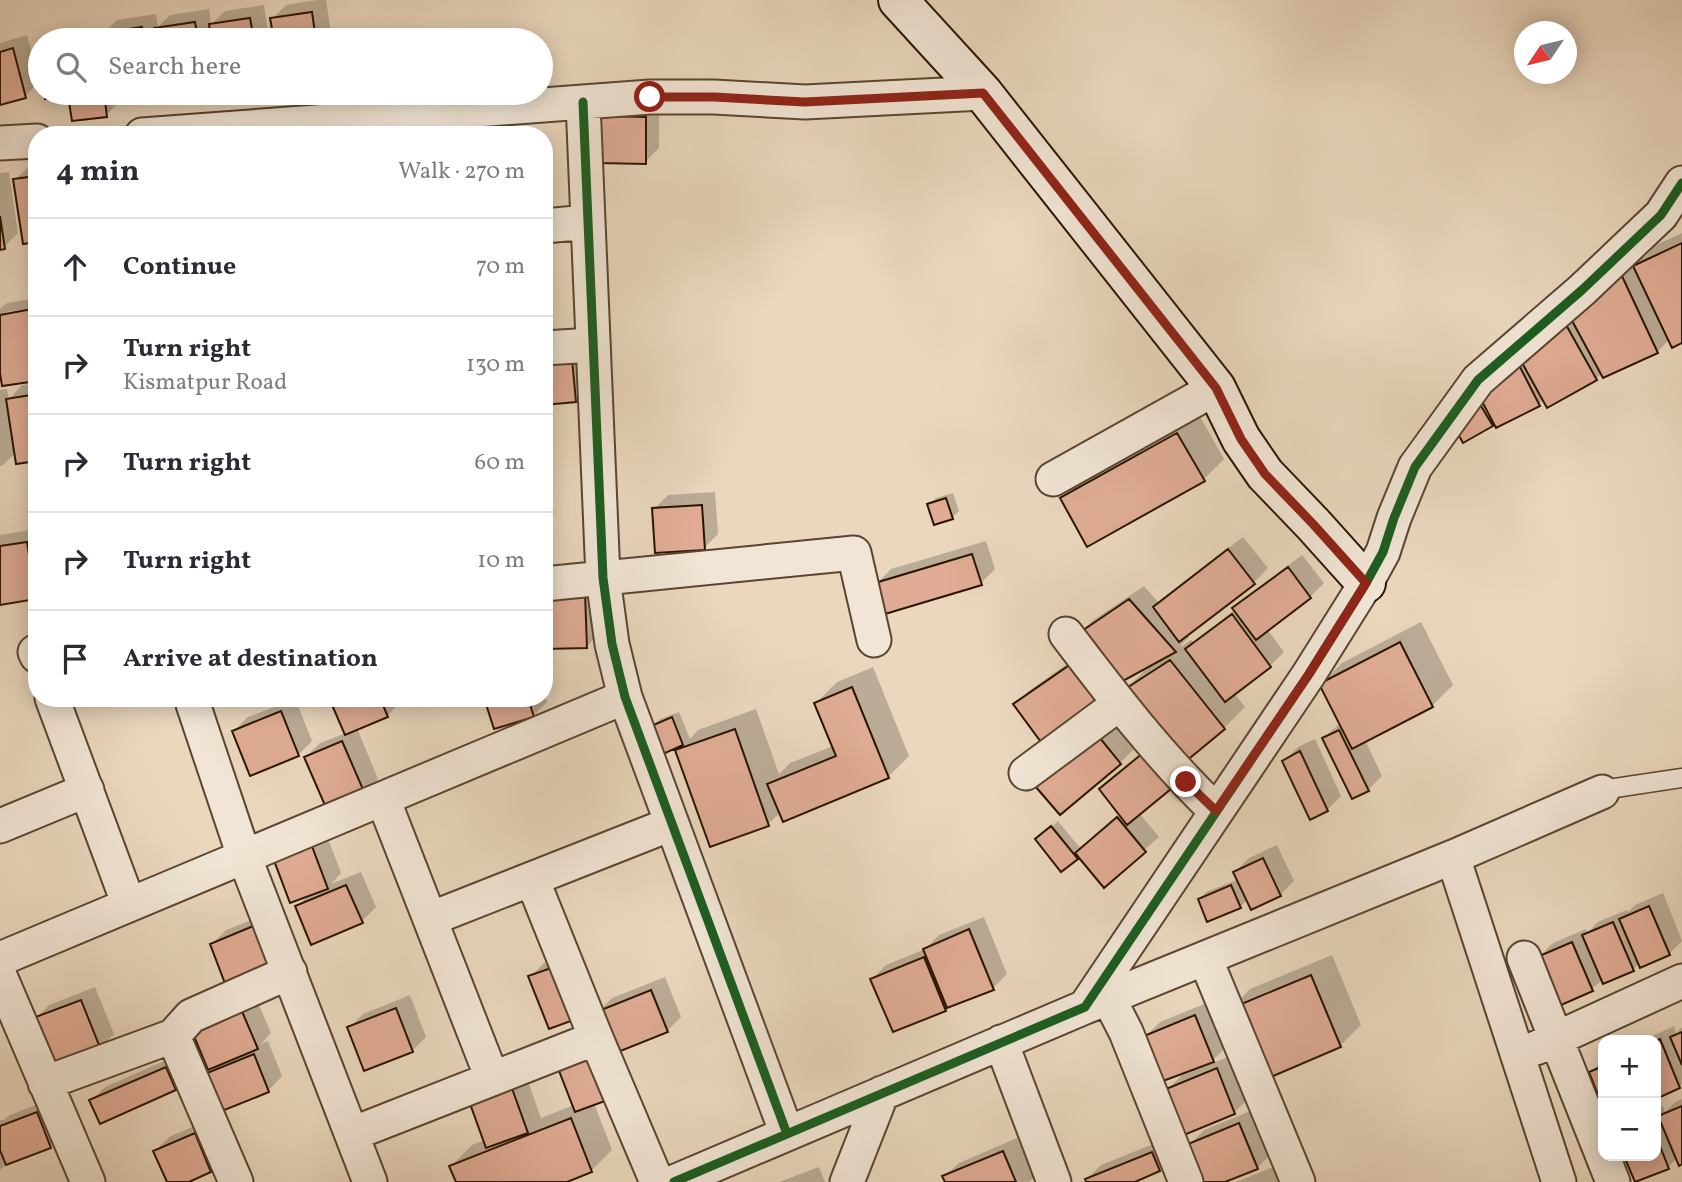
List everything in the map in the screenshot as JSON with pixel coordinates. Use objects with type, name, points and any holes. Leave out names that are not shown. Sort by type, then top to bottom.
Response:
[{"type":"street","points":[[898,0],[983,93],[1216,388],[1241,439],[1265,474],[1366,583]]},
{"type":"street","points":[[553,104],[650,97],[805,102],[983,93]]},
{"type":"street","points":[[583,102],[603,578],[612,644],[625,697],[787,1134]]},
{"type":"street","points":[[262,126],[543,105]]},
{"type":"street","points":[[0,143],[28,141]]},
{"type":"street","points":[[1096,1002],[1216,811],[1309,674],[1366,583],[1383,552],[1415,467],[1478,380],[1582,290],[1661,215],[1682,183]]},
{"type":"street","points":[[553,225],[587,222]]},
{"type":"street","points":[[553,347],[593,345]]},
{"type":"street","points":[[1053,479],[1216,388]]},
{"type":"street","points":[[553,583],[854,553],[874,640]]},
{"type":"street","points":[[1066,634],[1119,704],[1186,782],[1216,811]]},
{"type":"street","points":[[0,959],[625,697]]},
{"type":"street","points":[[1026,773],[1119,704]]},
{"type":"street","points":[[55,707],[130,905]]},
{"type":"street","points":[[194,707],[244,856],[370,1182]]},
{"type":"street","points":[[0,826],[87,790]]},
{"type":"street","points":[[674,1182],[1096,1002],[1453,857],[1602,792]]},
{"type":"street","points":[[383,799],[492,1077]]},
{"type":"street","points":[[430,919],[671,824]]},
{"type":"street","points":[[1453,857],[1559,1182]]},
{"type":"street","points":[[532,879],[657,1182]]},
{"type":"street","points":[[1205,958],[1298,1182]]},
{"type":"street","points":[[1524,958],[1613,1182]]},
{"type":"street","points":[[45,1083],[173,1035],[191,1016],[290,972]]},
{"type":"street","points":[[0,976],[88,1182]]},
{"type":"street","points":[[1518,1056],[1682,981]]},
{"type":"street","points":[[1096,1002],[1126,1032],[1186,1182]]},
{"type":"street","points":[[173,1035],[236,1182]]},
{"type":"street","points":[[352,1134],[596,1038]]},
{"type":"street","points":[[1001,1042],[1054,1182]]},
{"type":"street","points":[[847,1182],[882,1093]]},
{"type":"lane","points":[[1602,792],[1682,778]]},
{"type":"building","points":[[312,12],[314,28],[272,28],[270,18]]},
{"type":"building","points":[[250,18],[252,28],[210,28],[209,24]]},
{"type":"building","points":[[195,22],[196,28],[154,28]]},
{"type":"building","points":[[13,48],[26,98],[0,105],[0,52]]},
{"type":"building","points":[[69,105],[106,105],[107,117],[72,121]]},
{"type":"building","points":[[601,116],[646,117],[646,164],[600,163]]},
{"type":"building","points":[[28,177],[28,243],[23,244],[13,179]]},
{"type":"building","points":[[0,216],[5,249],[0,250]]},
{"type":"building","points":[[1682,243],[1682,343],[1672,348],[1633,266]]},
{"type":"building","points":[[1621,274],[1658,353],[1603,378],[1570,317]]},
{"type":"building","points":[[28,310],[28,382],[2,386],[0,315]]},
{"type":"building","points":[[1565,323],[1597,380],[1547,408],[1515,350]]},
{"type":"building","points":[[572,359],[576,402],[553,404],[553,361]]},
{"type":"building","points":[[1519,365],[1540,406],[1496,428],[1475,388]]},
{"type":"building","points":[[28,395],[28,462],[16,464],[6,399]]},
{"type":"building","points":[[1481,406],[1493,426],[1463,443],[1452,423]]},
{"type":"building","points":[[1177,433],[1205,481],[1087,547],[1060,498]]},
{"type":"building","points":[[946,498],[953,519],[934,525],[927,504]]},
{"type":"building","points":[[702,505],[705,550],[655,553],[652,508]]},
{"type":"building","points":[[27,542],[28,600],[0,605],[0,546]]},
{"type":"building","points":[[1228,549],[1255,584],[1179,642],[1153,607]]},
{"type":"building","points":[[972,554],[982,585],[885,614],[875,583]]},
{"type":"building","points":[[1288,567],[1311,598],[1256,640],[1232,608]]},
{"type":"building","points":[[585,593],[587,648],[553,649],[553,594]]},
{"type":"building","points":[[1129,599],[1176,652],[1112,687],[1076,635]]},
{"type":"building","points":[[1232,614],[1271,667],[1225,702],[1185,649]]},
{"type":"building","points":[[1400,642],[1433,707],[1352,749],[1319,684]]},
{"type":"building","points":[[1170,660],[1225,729],[1179,767],[1119,693]]},
{"type":"building","points":[[1071,664],[1098,701],[1041,742],[1013,704]]},
{"type":"building","points":[[852,687],[889,778],[783,822],[767,784],[836,756],[814,703]]},
{"type":"building","points":[[333,707],[384,707],[388,717],[345,735]]},
{"type":"building","points":[[487,707],[531,707],[534,717],[494,729]]},
{"type":"building","points":[[281,711],[299,756],[250,776],[232,731]]},
{"type":"building","points":[[672,717],[683,745],[663,754],[651,726]]},
{"type":"building","points":[[1091,727],[1121,764],[1060,815],[1029,779]]},
{"type":"building","points":[[735,729],[769,826],[710,847],[675,750]]},
{"type":"building","points":[[1339,730],[1369,791],[1352,799],[1322,738]]},
{"type":"building","points":[[342,741],[365,794],[327,810],[304,757]]},
{"type":"building","points":[[1149,748],[1177,784],[1127,825],[1099,789]]},
{"type":"building","points":[[1300,751],[1328,811],[1310,820],[1282,761]]},
{"type":"building","points":[[1117,817],[1146,852],[1104,888],[1075,853]]},
{"type":"building","points":[[1051,826],[1078,859],[1061,872],[1035,839]]},
{"type":"building","points":[[310,841],[328,889],[290,903],[272,855]]},
{"type":"building","points":[[1263,858],[1281,896],[1251,910],[1233,872]]},
{"type":"building","points":[[346,885],[363,923],[311,945],[295,906]]},
{"type":"building","points":[[1231,885],[1241,908],[1207,922],[1198,899]]},
{"type":"building","points":[[1649,906],[1670,955],[1640,968],[1619,919]]},
{"type":"building","points":[[1613,922],[1634,971],[1603,984],[1582,935]]},
{"type":"building","points":[[258,924],[275,967],[226,986],[210,944]]},
{"type":"building","points":[[969,929],[994,990],[947,1008],[923,949]]},
{"type":"building","points":[[1572,942],[1593,991],[1559,1006],[1537,957]]},
{"type":"building","points":[[924,957],[946,1011],[893,1032],[870,979]]},
{"type":"building","points":[[551,968],[571,1021],[549,1029],[528,976]]},
{"type":"building","points":[[1311,975],[1341,1047],[1257,1083],[1227,1010]]},
{"type":"building","points":[[651,990],[668,1032],[613,1054],[596,1012]]},
{"type":"building","points":[[81,1000],[101,1050],[53,1069],[33,1018]]},
{"type":"building","points":[[396,1008],[413,1052],[364,1071],[347,1027]]},
{"type":"building","points":[[241,1009],[258,1049],[208,1070],[191,1029]]},
{"type":"building","points":[[1195,1015],[1214,1062],[1163,1081],[1144,1036]]},
{"type":"building","points":[[1682,1032],[1682,1065],[1670,1037]]},
{"type":"building","points":[[1661,1041],[1680,1088],[1661,1097]]},
{"type":"building","points":[[596,1047],[616,1097],[575,1112],[556,1063]]},
{"type":"building","points":[[254,1054],[269,1092],[222,1111],[207,1073]]},
{"type":"building","points":[[166,1067],[176,1090],[100,1124],[89,1100]]},
{"type":"building","points":[[1217,1068],[1235,1114],[1184,1135],[1166,1089]]},
{"type":"building","points":[[1598,1068],[1598,1094],[1589,1072]]},
{"type":"building","points":[[510,1083],[528,1133],[486,1148],[468,1098]]},
{"type":"building","points":[[1682,1106],[1682,1164],[1679,1166],[1661,1123],[1661,1115]]},
{"type":"building","points":[[37,1112],[51,1148],[6,1165],[0,1150],[0,1126]]},
{"type":"building","points":[[571,1118],[592,1172],[567,1182],[456,1182],[449,1166]]},
{"type":"building","points":[[1239,1123],[1258,1169],[1225,1182],[1203,1182],[1188,1144]]},
{"type":"building","points":[[195,1133],[211,1172],[189,1182],[167,1182],[153,1151]]},
{"type":"building","points":[[1661,1149],[1669,1169],[1635,1182],[1626,1161],[1661,1161]]},
{"type":"building","points":[[1003,1151],[1016,1182],[945,1182],[942,1176]]},
{"type":"building","points":[[1152,1152],[1160,1171],[1135,1182],[1086,1182],[1085,1179]]},
{"type":"cycle path","points":[[583,102],[603,578],[612,644],[625,697],[787,1134]]},
{"type":"cycle path","points":[[674,1182],[1085,1007],[1309,674],[1383,552],[1415,467],[1478,380],[1582,290],[1661,215],[1682,183]]},
{"type":"route","points":[[650,97],[805,102],[983,93],[1216,388],[1241,439],[1265,474],[1366,583],[1309,674],[1216,811],[1186,782]]}]
